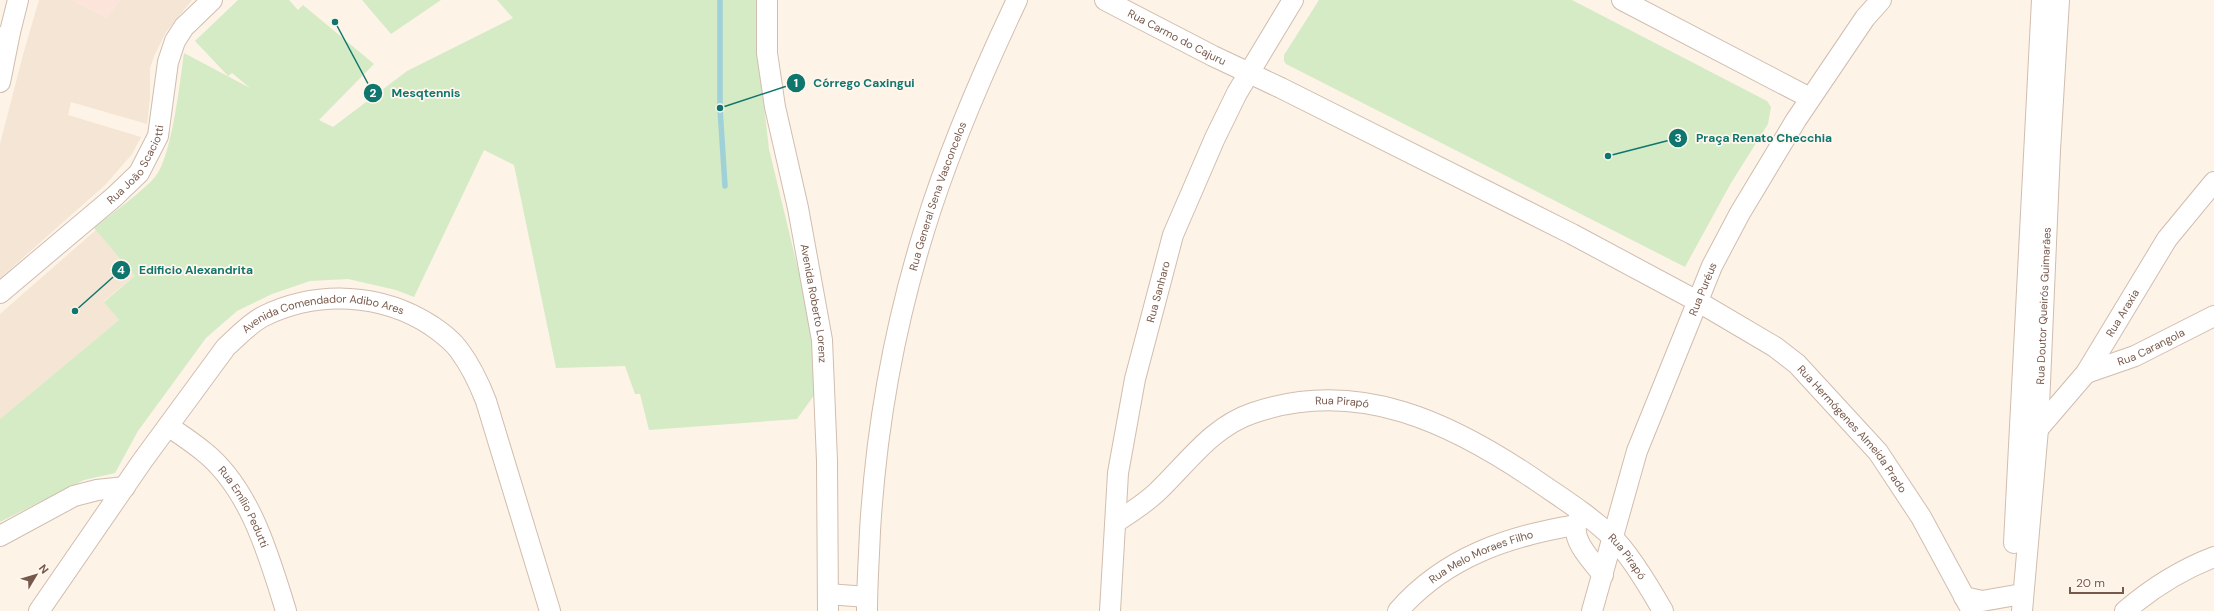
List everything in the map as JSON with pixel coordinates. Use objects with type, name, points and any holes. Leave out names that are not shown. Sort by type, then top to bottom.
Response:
[{"type":"street","points":[[0,82],[5,36],[18,0]]},
{"type":"street","name":"Rua João Scaciotti","points":[[0,293],[114,197],[139,173],[158,136],[168,62],[175,41],[184,27],[212,0]]},
{"type":"street","name":"Avenida Roberto Lorenz","points":[[767,0],[767,53],[775,107],[798,208],[822,340],[827,461],[828,603]]},
{"type":"street","name":"Rua General Sena Vasconcelos","points":[[867,604],[872,490],[883,401],[903,308],[924,230],[988,61],[1017,0]]},
{"type":"street","name":"Rua Carmo do Cajuru","points":[[1106,0],[1248,74],[1281,88],[1572,234],[1697,301]]},
{"type":"street","name":"Rua Sanharo","points":[[1110,611],[1118,473],[1135,380],[1173,235],[1215,138],[1248,74],[1293,0]]},
{"type":"street","points":[[1622,0],[1810,98]]},
{"type":"street","name":"Rua Puréus","points":[[1592,611],[1614,538],[1637,451],[1712,266],[1740,213],[1810,98],[1865,18],[1881,0]]},
{"type":"street","name":"Rua Doutor Queirós Guimarães","points":[[2016,603],[2029,430],[2042,0]]},
{"type":"street","name":"Rua Doutor Queirós Guimarães","points":[[2029,430],[2039,402],[2059,0]]},
{"type":"street","name":"Rua Araxia","points":[[2029,430],[2081,380],[2168,239],[2214,182]]},
{"type":"street","name":"Avenida Comendador Adibo Ares","points":[[39,611],[168,426],[226,347],[243,330],[264,316],[296,305],[325,299],[352,298],[385,304],[417,316],[445,335],[458,349],[475,374],[486,401],[550,611]]},
{"type":"street","name":"Rua Hermógenes Almeida Prado","points":[[1697,301],[1775,347],[1797,364],[1848,418],[1878,452],[1921,516],[1968,604],[1982,601],[2016,603]]},
{"type":"street","name":"Rua Carangola","points":[[2039,402],[2081,380],[2135,356],[2214,316]]},
{"type":"street","name":"Rua Pirapó","points":[[1116,522],[1138,509],[1157,492],[1183,464],[1227,425],[1253,413],[1316,399],[1368,403],[1399,409],[1434,422],[1499,455],[1579,518],[1614,538],[1663,611]]},
{"type":"street","name":"Rua Emílio Pedutti","points":[[168,426],[204,451],[226,475],[248,508],[274,573],[286,611]]},
{"type":"street","points":[[0,536],[74,496],[97,490],[125,487]]},
{"type":"street","points":[[1579,518],[1579,540],[1583,549],[1603,575]]},
{"type":"street","name":"Rua Melo Moraes Filho","points":[[1398,611],[1435,578],[1465,559],[1489,547],[1546,530],[1579,518]]},
{"type":"street","points":[[2125,611],[2150,590],[2194,565],[2214,557]]},
{"type":"street","points":[[828,603],[867,604]]},
{"type":"shaded area","points":[[39,0],[72,0],[107,18],[120,0],[192,0],[166,32],[155,54],[150,68],[150,97],[147,124],[71,102],[68,115],[141,137],[132,154],[105,185],[0,278],[0,144]]},
{"type":"shaded area","points":[[72,0],[120,0],[107,18]]},
{"type":"shaded area","points":[[96,230],[135,276],[104,301],[119,320],[0,419],[0,314]]},
{"type":"green space","points":[[238,0],[289,0],[298,10],[303,5],[374,64],[319,120],[333,127],[407,71],[513,18],[497,0],[756,0],[758,56],[769,149],[818,352],[815,394],[797,419],[649,430],[640,394],[635,394],[625,366],[556,368],[514,165],[484,150],[414,297],[396,290],[348,279],[310,281],[272,294],[237,311],[206,338],[138,431],[115,473],[84,480],[0,522],[0,419],[119,320],[104,302],[135,276],[94,228],[142,190],[155,177],[161,167],[171,136],[184,53],[250,88],[232,73],[228,76],[195,41]]},
{"type":"green space","points":[[362,0],[441,0],[391,34]]},
{"type":"green space","points":[[1319,0],[1572,0],[1767,101],[1771,107],[1768,124],[1731,183],[1685,267],[1286,64],[1284,61],[1284,55]]},
{"type":"waterway","points":[[720,0],[720,108],[725,186]]},
{"type":"place","name":"Mesqtennis","points":[[335,22]]},
{"type":"place","name":"Córrego Caxingui","points":[[720,108]]},
{"type":"place","name":"Praça Renato Checchia","points":[[1608,156]]},
{"type":"place","name":"Edificio Alexandrita","points":[[75,311]]}]
